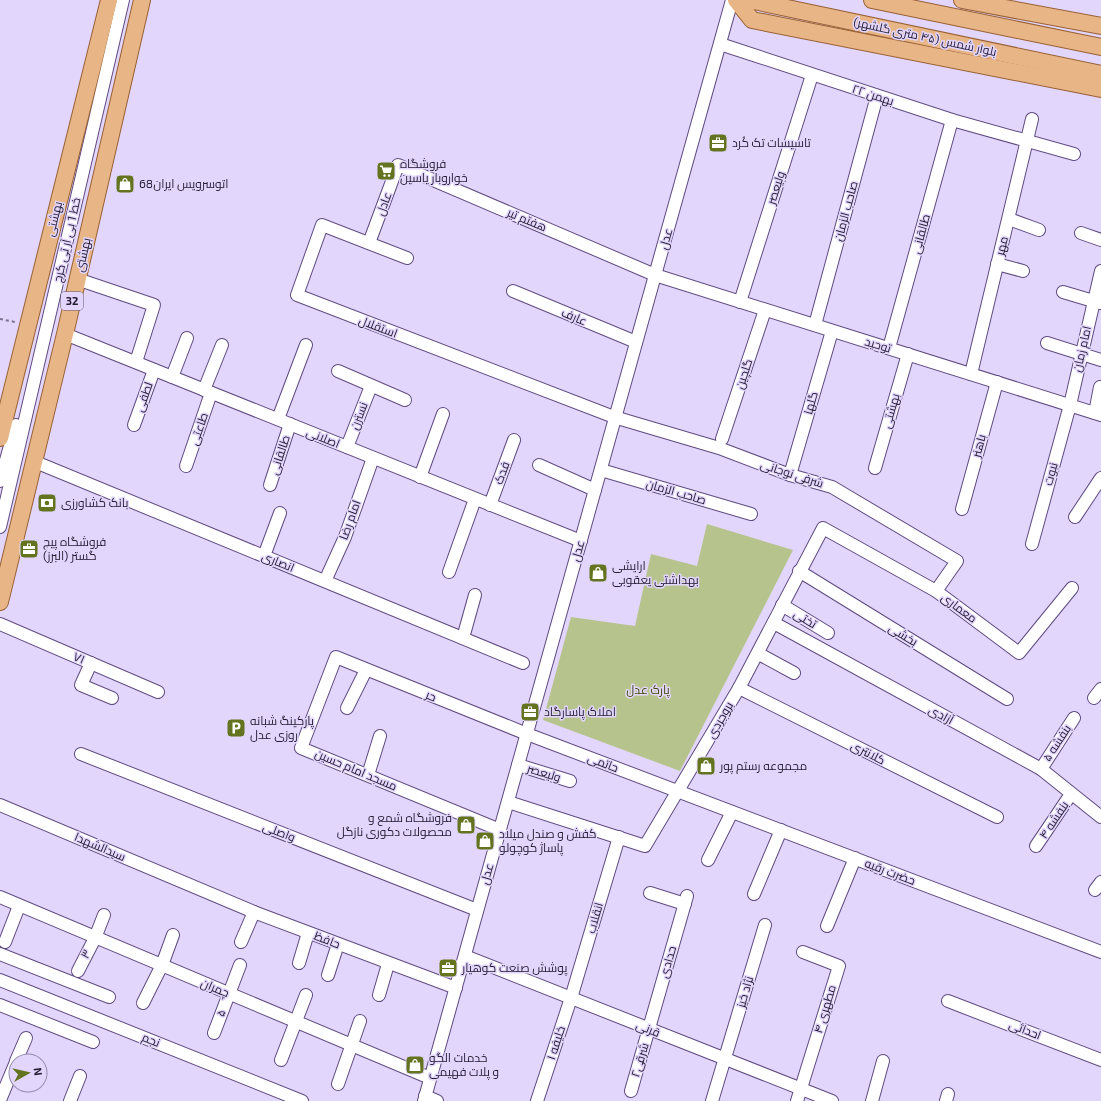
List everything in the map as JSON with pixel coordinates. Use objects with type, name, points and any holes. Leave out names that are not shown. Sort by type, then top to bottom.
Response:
[{"type":"main road","name":"بهشتی","points":[[0,438],[109,0]]},
{"type":"main road","name":"بهشتى","points":[[0,602],[65,334],[142,0]]},
{"type":"main road","points":[[736,0],[752,20],[1101,89]]},
{"type":"main road","name":"بلوار شمس (۴۵ متری گلشهر)","points":[[749,0],[1101,74]]},
{"type":"main road","name":"بلوار شمس (۴۵ متری گلشهر)","points":[[872,0],[1101,47]]},
{"type":"main road","points":[[962,0],[1101,26]]},
{"type":"street","name":"خط 1 بی آر تی کرج","points":[[0,481],[32,357],[116,0]]},
{"type":"street","name":"خط 1 بی آر تی کرج","points":[[0,527],[123,0]]},
{"type":"street","name":"عدل","points":[[424,1098],[732,0]]},
{"type":"street","name":"۲۲ بهمن","points":[[720,44],[952,120],[1074,154]]},
{"type":"street","name":"ولیعصر","points":[[740,302],[812,75]]},
{"type":"street","name":"صاحب الزمان","points":[[815,325],[877,96]]},
{"type":"street","name":"مهر","points":[[972,374],[1032,119]]},
{"type":"street","name":"طالقانی","points":[[889,348],[952,120]]},
{"type":"street","name":"هفتم تیر","points":[[398,166],[655,275]]},
{"type":"street","name":"عادل","points":[[369,243],[398,166]]},
{"type":"street","points":[[1008,219],[1039,230]]},
{"type":"street","name":"استقلال","points":[[406,258],[322,225],[297,295],[614,417]]},
{"type":"street","points":[[1081,233],[1101,240]]},
{"type":"street","points":[[997,264],[1023,271]]},
{"type":"street","name":"امام زمان","points":[[1070,405],[1081,354],[1097,302],[1101,271]]},
{"type":"street","name":"توحید","points":[[655,275],[1098,414]]},
{"type":"street","points":[[77,279],[154,305],[136,362]]},
{"type":"street","name":"عارف","points":[[513,291],[636,342]]},
{"type":"street","points":[[1062,292],[1097,302]]},
{"type":"street","name":"گلچین","points":[[722,439],[765,310]]},
{"type":"street","name":"گلها","points":[[790,476],[832,331]]},
{"type":"street","name":"اصلانی","points":[[65,334],[581,541]]},
{"type":"street","points":[[172,377],[187,338]]},
{"type":"street","points":[[1047,343],[1101,360]]},
{"type":"street","name":"طاعتی","points":[[186,466],[222,345]]},
{"type":"street","points":[[278,419],[306,346]]},
{"type":"street","name":"بهشتی","points":[[875,468],[908,354]]},
{"type":"street","name":"لطفی","points":[[134,425],[154,370]]},
{"type":"street","points":[[338,372],[405,400]]},
{"type":"street","name":"باهنر","points":[[962,509],[997,382]]},
{"type":"street","name":"نسترن","points":[[347,447],[371,386]]},
{"type":"street","points":[[1098,414],[1100,387]]},
{"type":"street","name":"نبوت","points":[[1032,544],[1070,405]]},
{"type":"street","points":[[420,477],[443,414]]},
{"type":"street","name":"شرفی نوجانی","points":[[614,417],[719,448],[790,476],[832,486],[957,561],[936,591]]},
{"type":"street","name":"طالقانی","points":[[270,485],[290,424]]},
{"type":"street","name":"فدک","points":[[490,505],[514,440]]},
{"type":"street","name":"امام رضا","points":[[326,581],[345,537],[373,458]]},
{"type":"street","name":"انصاری","points":[[33,461],[523,663]]},
{"type":"street","points":[[539,465],[595,490]]},
{"type":"street","name":"صاحب الزمان","points":[[601,470],[750,514]]},
{"type":"street","points":[[1075,517],[1101,478]]},
{"type":"street","points":[[449,572],[476,499]]},
{"type":"street","points":[[264,556],[280,513]]},
{"type":"street","name":"بروجردی","points":[[508,802],[645,846],[679,792],[759,654],[799,571],[823,528]]},
{"type":"street","name":"معماری","points":[[823,528],[936,591],[1019,653],[1072,588]]},
{"type":"street","name":"بخشی","points":[[799,571],[1008,699]]},
{"type":"street","points":[[463,638],[475,595]]},
{"type":"street","name":"تختی","points":[[782,605],[828,633]]},
{"type":"street","name":"آزادی","points":[[774,623],[1041,769],[1101,817]]},
{"type":"street","name":"۷۱","points":[[0,624],[158,692]]},
{"type":"street","points":[[759,654],[794,672]]},
{"type":"street","name":"حر","points":[[336,658],[527,734]]},
{"type":"street","name":"مسجد امام حسین","points":[[336,658],[301,748],[500,830]]},
{"type":"street","points":[[92,663],[81,685],[112,698]]},
{"type":"street","points":[[347,708],[366,670]]},
{"type":"street","name":"کلانتری","points":[[739,688],[996,817]]},
{"type":"street","name":"بنفشه ۵","points":[[1041,769],[1074,718]]},
{"type":"street","name":"حاتمی","points":[[527,734],[679,792]]},
{"type":"street","points":[[368,776],[380,736]]},
{"type":"street","name":"واصلی","points":[[81,754],[477,910]]},
{"type":"street","name":"ولیعصر","points":[[518,765],[570,781]]},
{"type":"street","name":"حضرت رقیه","points":[[679,792],[1101,952]]},
{"type":"street","name":"بنفشه ۴","points":[[1036,846],[1071,794]]},
{"type":"street","name":"سیدالشهدا","points":[[0,805],[200,889]]},
{"type":"street","points":[[708,860],[732,812]]},
{"type":"street","points":[[754,894],[781,830]]},
{"type":"street","name":"انقلاب","points":[[571,998],[618,837]]},
{"type":"street","points":[[827,926],[854,858]]},
{"type":"street","name":"حافظ","points":[[200,889],[254,912],[388,964],[456,988]]},
{"type":"street","name":"حدادی","points":[[649,1029],[686,900],[650,893]]},
{"type":"street","name":"چمران","points":[[0,897],[430,1078]]},
{"type":"street","points":[[5,942],[19,906]]},
{"type":"street","points":[[241,942],[254,912]]},
{"type":"street","name":"۳","points":[[78,970],[95,938],[104,915]]},
{"type":"street","name":"نژاد خیز","points":[[712,1101],[726,1059],[765,925]]},
{"type":"street","points":[[299,963],[308,933]]},
{"type":"street","points":[[143,1003],[162,965],[173,935]]},
{"type":"street","points":[[328,975],[338,944]]},
{"type":"street","name":"مطهری ۴","points":[[801,1089],[839,966],[803,952]]},
{"type":"street","points":[[0,954],[109,997]]},
{"type":"street","name":"قرنی","points":[[464,956],[832,1101]]},
{"type":"street","name":"۵","points":[[214,1033],[240,964]]},
{"type":"street","points":[[380,995],[388,964]]},
{"type":"street","name":"نجم","points":[[0,980],[302,1101]]},
{"type":"street","points":[[281,1060],[306,995]]},
{"type":"street","name":"خلیفه ۱","points":[[537,1101],[571,998]]},
{"type":"street","name":"احداثی","points":[[948,1001],[1101,1060]]},
{"type":"street","points":[[0,1005],[93,1042]]},
{"type":"street","points":[[338,1084],[360,1021]]},
{"type":"street","name":"۲شرقی","points":[[631,1091],[649,1029]]},
{"type":"street","points":[[20,1053],[26,1038]]},
{"type":"street","points":[[872,1101],[883,1061]]},
{"type":"street","points":[[70,1101],[80,1076]]},
{"type":"street","points":[[0,1100],[4,1079]]},
{"type":"street","points":[[797,1101],[801,1089]]},
{"type":"street","points":[[424,1098],[437,1101]]},
{"type":"green space","name":"پارک عدل","points":[[707,524],[793,550],[680,771],[543,720],[571,617],[635,626],[651,554],[697,566]]},
{"type":"place","name":"تاسیسات تک کُرد","points":[[718,143]]},
{"type":"place","name":"فروشگاه خواروبار یاسین","points":[[386,171]]},
{"type":"place","name":"اتوسرویس ایران68","points":[[125,184]]},
{"type":"place","name":"بانک کشاورزی","points":[[47,503]]},
{"type":"place","name":"فروشگاه پیچ گستر (البرز)","points":[[29,549]]},
{"type":"place","name":"ارایشی بهداشتی یعقوبی","points":[[598,573]]},
{"type":"place","name":"املاک پاسارگاد","points":[[530,712]]},
{"type":"place","name":"پارکینگ شبانه روزی عدل","points":[[236,728]]},
{"type":"place","name":"مجموعه رستم پور","points":[[706,766]]},
{"type":"place","name":"فروشگاه شمع و محصولات دکوری نازگل","points":[[466,825]]},
{"type":"place","name":"کفش و صندل میلاد پاساژ کوچولو","points":[[485,841]]},
{"type":"place","name":"پوشش صنعت کوهیار","points":[[448,968]]},
{"type":"place","name":"خدمات الگو و پلات فهیمی","points":[[415,1065]]}]
